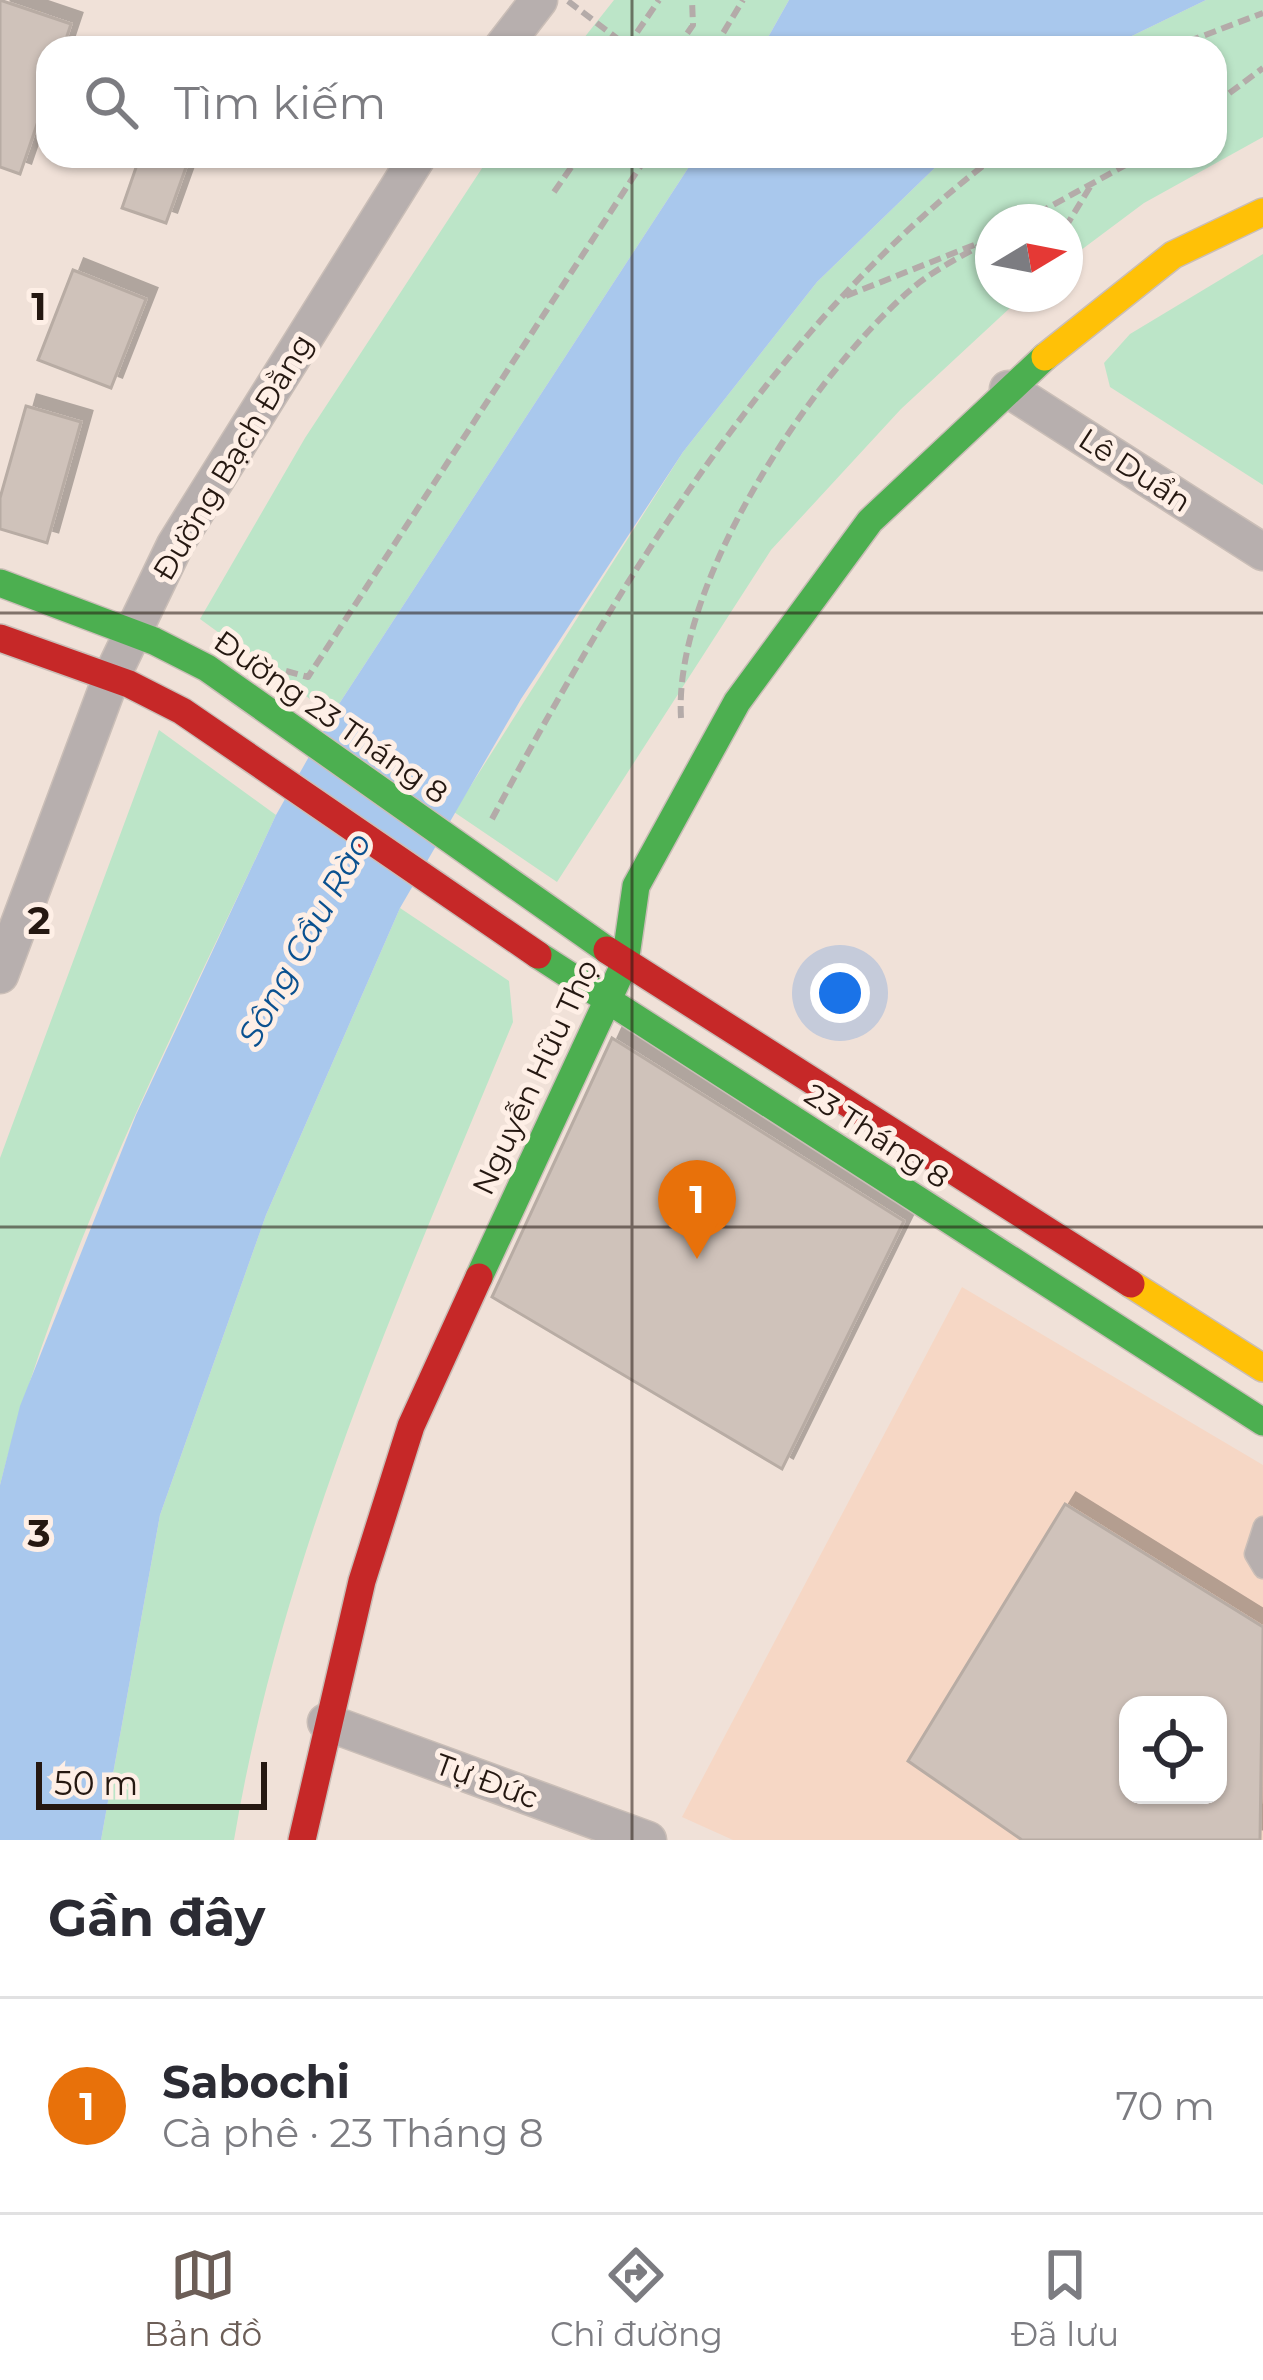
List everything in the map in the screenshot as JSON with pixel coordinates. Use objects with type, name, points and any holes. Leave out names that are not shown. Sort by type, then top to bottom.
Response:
[{"type":"street","points":[[511,36],[539,0]]},
{"type":"street","name":"Đường Bạch Đằng","points":[[0,975],[111,678],[175,545],[411,168]]},
{"type":"street","name":"Nguyễn Hữu Thọ","points":[[302,1840],[326,1722],[411,1426],[604,1000],[626,963],[636,886],[737,702],[870,521],[1008,388],[1172,255],[1263,212]]},
{"type":"street","name":"Lê Duẩn","points":[[1008,388],[1263,552]]},
{"type":"street","name":"Đường 23 Tháng 8","points":[[0,584],[190,658],[483,864]]},
{"type":"street","points":[[0,638],[111,678]]},
{"type":"street","name":"23 Tháng 8","points":[[111,678],[182,711],[251,755],[604,1000],[1263,1422]]},
{"type":"street","name":"23 Tháng 8","points":[[483,864],[626,963],[1263,1368]]},
{"type":"street","name":"Tự Đức","points":[[326,1722],[646,1840]]},
{"type":"lane","points":[[1263,1526],[1254,1554],[1263,1568]]},
{"type":"path","points":[[566,0],[613,36]]},
{"type":"path","points":[[634,36],[659,0]]},
{"type":"path","points":[[686,36],[693,26],[692,0]]},
{"type":"path","points":[[721,36],[743,0]]},
{"type":"path","points":[[1203,36],[1263,13]]},
{"type":"path","points":[[1227,95],[1263,68]]},
{"type":"path","points":[[554,192],[571,168]]},
{"type":"path","points":[[266,664],[308,677],[639,168]]},
{"type":"path","points":[[507,835],[490,824],[547,717],[700,475],[842,298],[984,168]]},
{"type":"path","points":[[1055,204],[1121,168]]},
{"type":"path","points":[[1080,204],[1092,184]]},
{"type":"path","points":[[842,298],[975,245]]},
{"type":"path","points":[[681,724],[678,675],[698,610],[736,524],[798,417],[849,350],[911,288],[975,249]]},
{"type":"shaded area","points":[[962,1287],[1263,1465],[1263,1840],[733,1840],[682,1817]]},
{"type":"green space","points":[[614,0],[789,0],[769,36],[586,36]]},
{"type":"green space","points":[[1206,0],[1263,0],[1263,137],[1227,157],[1227,36],[1132,36]]},
{"type":"green space","points":[[482,168],[688,168],[337,707],[310,699],[200,619],[305,438]]},
{"type":"green space","points":[[935,168],[1207,168],[1144,203],[1083,249],[1083,204],[975,204],[975,312],[1006,312],[901,409],[771,550],[557,882],[454,812],[683,452],[817,282]]},
{"type":"green space","points":[[1263,254],[1263,485],[1110,387],[1104,363],[1130,334]]},
{"type":"green space","points":[[159,730],[276,815],[87,1228],[25,1398],[0,1485],[0,1158]]},
{"type":"green space","points":[[400,908],[509,981],[513,1022],[389,1322],[314,1526],[255,1734],[234,1840],[101,1840],[160,1515],[266,1215]]},
{"type":"water","points":[[789,0],[1206,0],[1132,36],[769,36]]},
{"type":"water","name":"Sông Cầu Rào","points":[[688,168],[935,168],[817,282],[683,452],[521,699],[400,908],[266,1215],[160,1515],[101,1840],[0,1840],[0,1485],[20,1406],[136,1115],[276,815],[337,707]]},
{"type":"building","points":[[0,0],[71,24],[67,36],[36,36],[36,127],[20,174],[0,167]]},
{"type":"building","points":[[136,168],[186,168],[166,223],[122,208]]},
{"type":"building","points":[[73,270],[146,299],[111,388],[38,360]]},
{"type":"building","points":[[26,406],[81,422],[47,543],[0,529],[0,498]]},
{"type":"building","points":[[612,1038],[904,1221],[782,1469],[492,1297]]},
{"type":"building","points":[[1065,1504],[1263,1627],[1260,1840],[1022,1840],[908,1761]]},
{"type":"traffic: fast","points":[[479,1277],[625,963],[636,886],[737,702],[870,521],[1045,357]]},
{"type":"traffic: fast","points":[[0,583],[154,641],[207,668],[607,950]]},
{"type":"traffic: fast","points":[[538,955],[1263,1422]]},
{"type":"traffic: slow","points":[[1045,357],[1173,255],[1263,212]]},
{"type":"traffic: slow","points":[[1131,1284],[1263,1368]]},
{"type":"traffic: jam","points":[[0,638],[129,684],[182,711],[538,955]]},
{"type":"traffic: jam","points":[[607,950],[1131,1284]]},
{"type":"traffic: jam","points":[[302,1840],[362,1581],[411,1426],[479,1277]]},
{"type":"place","name":"Sabochi","points":[[697,1259]]}]
